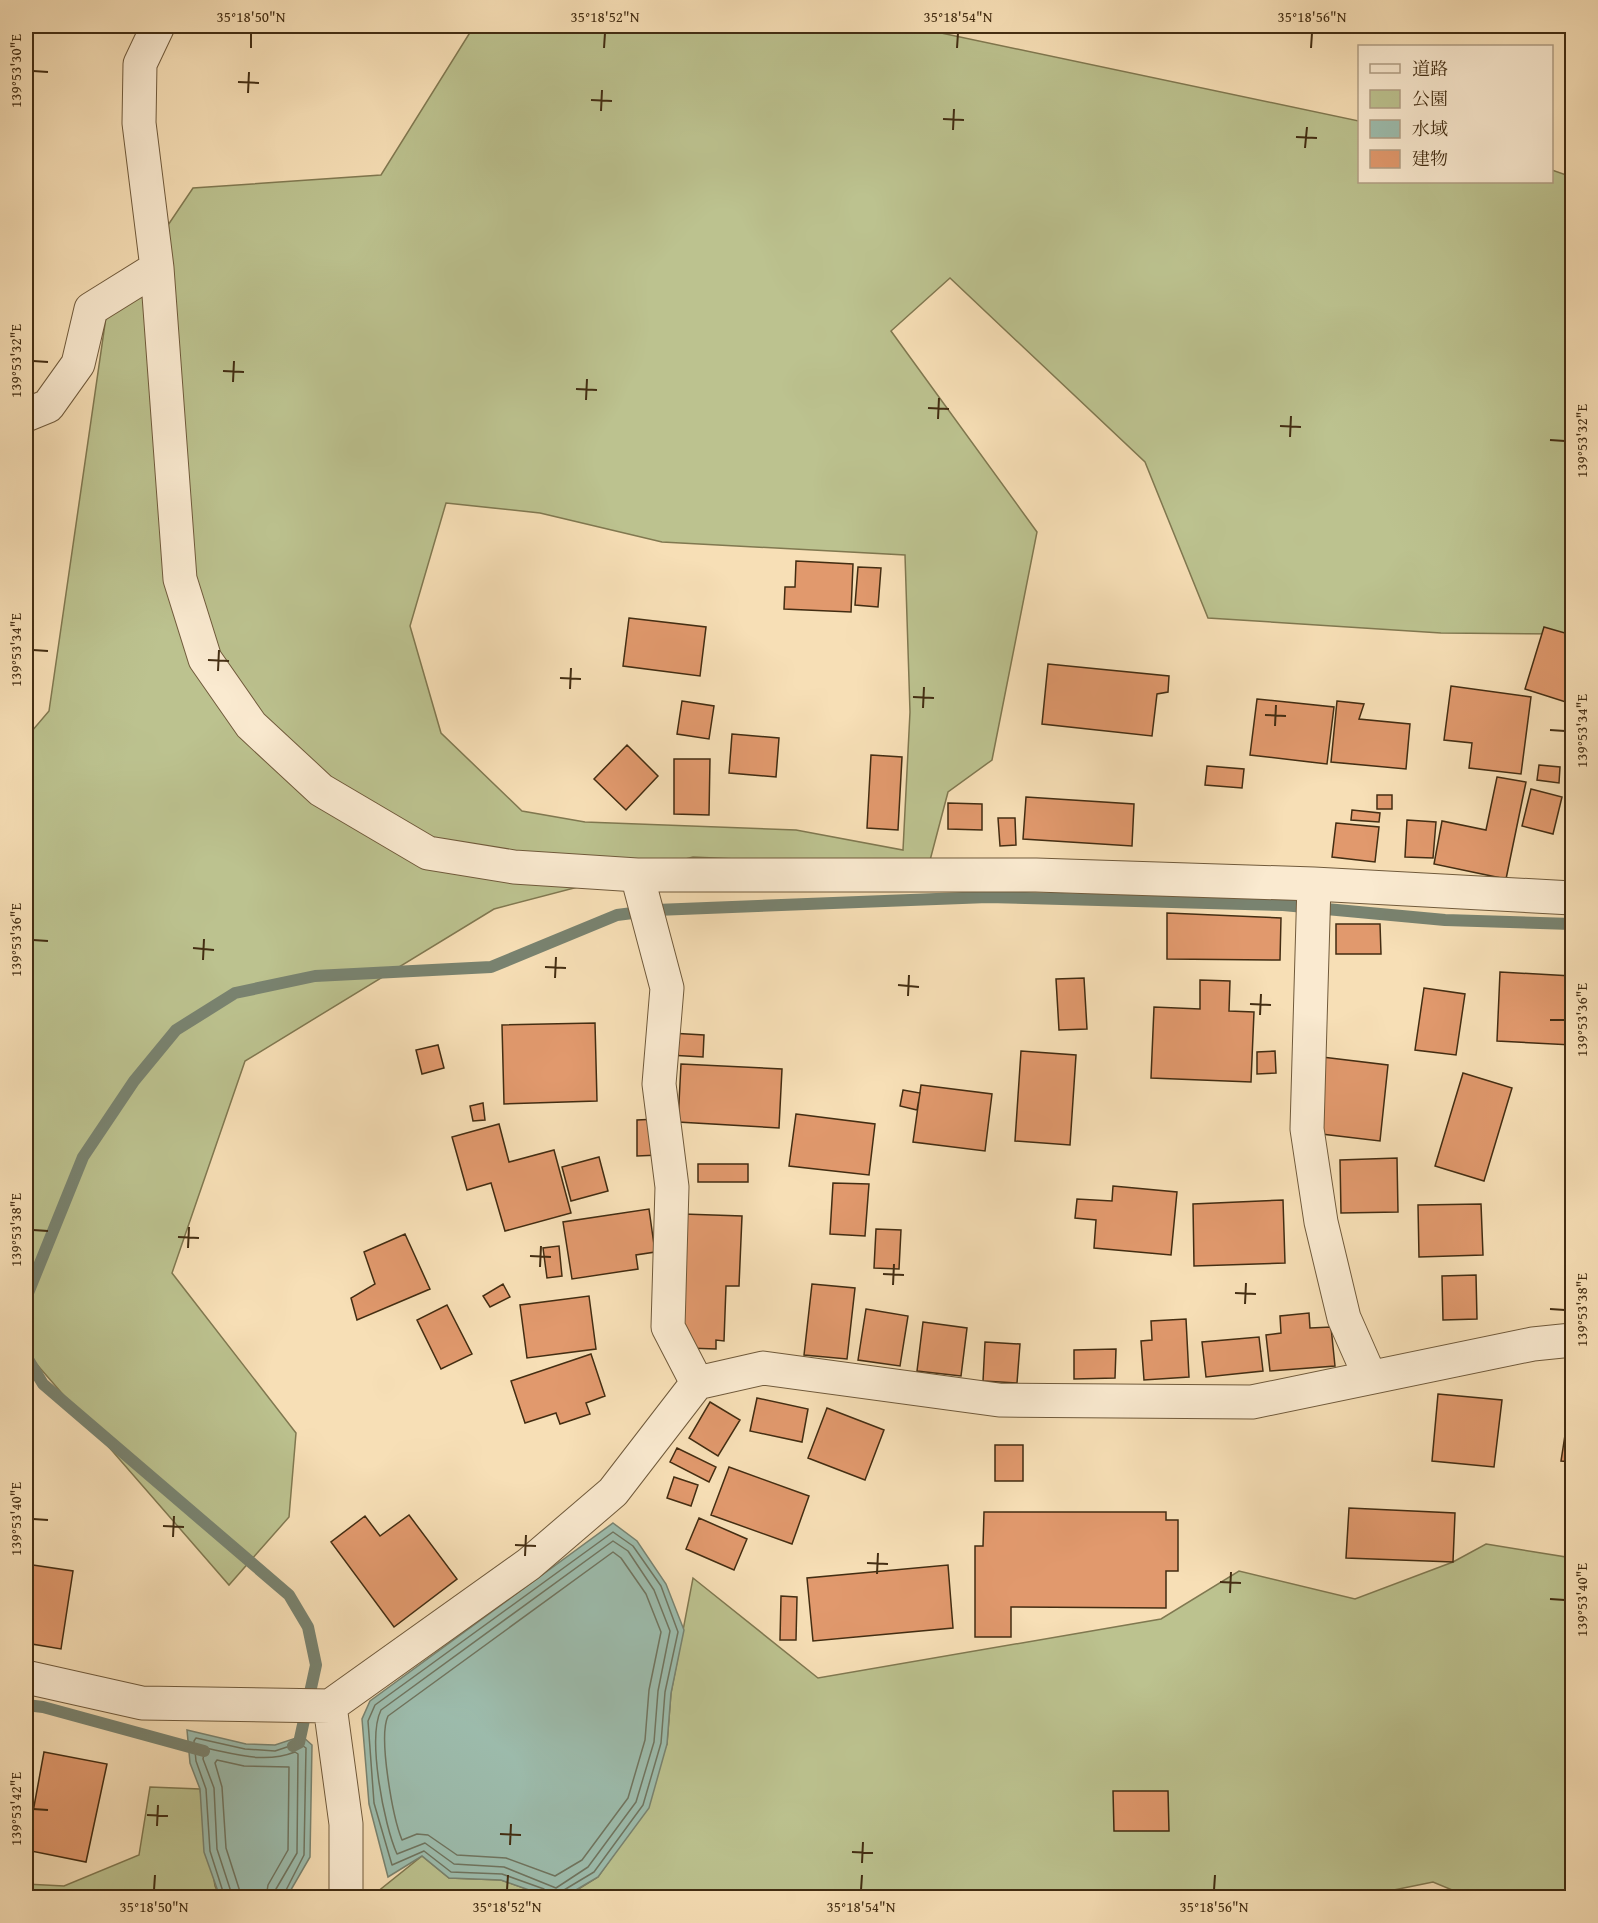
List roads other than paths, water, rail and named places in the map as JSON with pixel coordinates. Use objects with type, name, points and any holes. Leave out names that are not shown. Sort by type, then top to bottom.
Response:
[{"type":"street","points":[[158,26],[140,64],[139,123],[157,268],[180,579],[205,658],[251,724],[321,790],[428,853],[641,887],[1036,875],[1314,900],[1572,898]]},
{"type":"street","points":[[26,415],[48,406],[78,364],[91,309],[157,268]]},
{"type":"street","points":[[641,887],[667,988],[659,1084],[672,1187],[668,1327],[697,1383]]},
{"type":"street","points":[[1314,900],[1307,1129],[1321,1222],[1344,1318],[1370,1377]]},
{"type":"street","points":[[26,1677],[142,1703],[330,1706],[529,1564],[613,1492],[697,1383],[764,1368],[999,1400],[1252,1402],[1533,1344],[1572,1340]]},
{"type":"street","points":[[330,1706],[346,1824],[346,1898]]},
{"type":"water","points":[[613,1523],[637,1541],[666,1584],[684,1630],[671,1693],[667,1744],[649,1808],[598,1877],[564,1897],[549,1897],[501,1880],[449,1878],[422,1856],[388,1877],[369,1804],[362,1719],[370,1701]]},
{"type":"water","points":[[187,1730],[246,1744],[275,1745],[302,1736],[312,1745],[310,1857],[288,1895],[220,1897],[204,1852],[200,1789],[190,1763]]},
{"type":"waterway","points":[[26,1298],[83,1157],[134,1081],[176,1030],[235,993],[315,976],[491,967],[617,915],[656,910],[988,897],[1283,905],[1445,920],[1572,924]]},
{"type":"waterway","points":[[26,1356],[43,1384],[289,1595],[308,1627],[316,1665],[299,1743],[293,1746]]},
{"type":"waterway","points":[[26,1705],[43,1707],[204,1751]]}]
